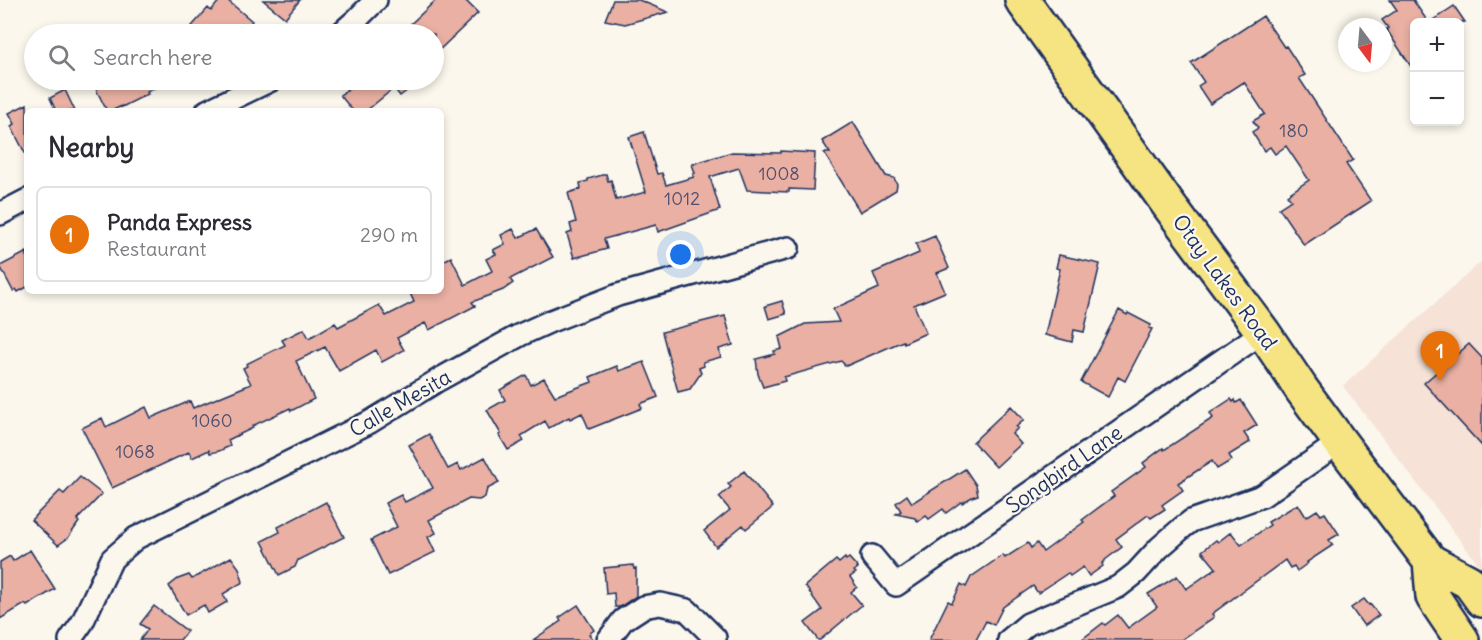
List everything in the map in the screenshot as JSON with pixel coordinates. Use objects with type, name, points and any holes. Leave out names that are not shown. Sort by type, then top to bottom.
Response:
[{"type":"main road","name":"Otay Lakes Road","points":[[1022,0],[1170,207],[1263,332],[1302,390],[1430,561],[1469,582],[1482,600]]},
{"type":"main road","points":[[1430,561],[1433,597],[1462,640]]},
{"type":"street","points":[[352,24],[376,0]]},
{"type":"street","points":[[213,108],[250,90]]},
{"type":"street","points":[[0,214],[24,202]]},
{"type":"street","name":"Calle Mesita","points":[[70,640],[82,623],[112,559],[136,538],[369,422],[520,334],[618,295],[788,248]]},
{"type":"street","name":"Songbird Lane","points":[[872,556],[896,585],[1263,332]]},
{"type":"street","points":[[1009,640],[1028,624],[1118,587],[1191,521],[1262,496],[1340,442]]},
{"type":"street","points":[[608,640],[623,620],[643,607],[660,604],[687,610],[715,640]]},
{"type":"shaded area","points":[[1482,261],[1482,569],[1343,386]]},
{"type":"building","points":[[220,0],[227,0],[252,21],[249,24],[194,24],[208,8],[211,11]]},
{"type":"building","points":[[263,0],[300,0],[285,18]]},
{"type":"building","points":[[436,0],[465,0],[478,13],[444,45],[444,24],[411,24]]},
{"type":"building","points":[[613,0],[639,0],[668,12],[625,24],[605,20]]},
{"type":"building","points":[[1390,0],[1413,0],[1425,18],[1410,18],[1410,65],[1392,38],[1392,18],[1385,18],[1397,10]]},
{"type":"building","points":[[1454,6],[1462,18],[1436,18]]},
{"type":"building","points":[[1263,16],[1305,75],[1299,78],[1353,160],[1346,164],[1371,201],[1304,245],[1279,208],[1291,200],[1287,195],[1309,180],[1286,146],[1275,154],[1270,147],[1264,151],[1252,132],[1258,128],[1253,121],[1265,114],[1244,82],[1210,104],[1198,86],[1204,82],[1191,63]]},
{"type":"building","points":[[65,90],[74,108],[55,108],[50,98]]},
{"type":"building","points":[[96,90],[151,90],[147,92],[148,94],[122,107],[106,108]]},
{"type":"building","points":[[347,90],[392,90],[370,108],[351,108],[340,95]]},
{"type":"building","points":[[396,90],[408,90],[400,96]]},
{"type":"building","points":[[27,104],[27,108],[24,108],[24,151],[11,126],[15,124],[9,113]]},
{"type":"building","points":[[853,122],[886,176],[894,178],[897,184],[896,190],[860,212],[824,153],[830,153],[822,141]]},
{"type":"building","points":[[644,132],[657,174],[662,173],[666,185],[694,177],[692,164],[732,152],[781,153],[781,151],[815,153],[813,190],[789,189],[789,192],[747,190],[739,168],[710,177],[720,210],[658,232],[656,225],[604,239],[607,249],[574,258],[567,234],[572,232],[570,224],[576,222],[568,193],[581,189],[580,183],[588,179],[606,174],[608,181],[611,180],[616,200],[646,192],[629,137]]},
{"type":"building","points":[[513,229],[518,238],[536,229],[553,257],[510,279],[513,283],[503,290],[472,302],[475,306],[429,330],[425,323],[397,338],[404,350],[382,362],[376,350],[339,371],[325,347],[296,361],[314,399],[291,411],[290,408],[252,426],[253,428],[228,440],[230,446],[219,451],[210,453],[209,450],[192,458],[189,452],[112,488],[82,428],[102,418],[106,427],[146,407],[151,418],[190,401],[193,408],[251,384],[243,368],[247,366],[246,364],[285,345],[282,340],[304,329],[309,338],[335,323],[338,327],[379,305],[386,316],[414,302],[410,294],[444,294],[444,260],[451,257],[465,285],[492,271],[486,259],[496,254],[493,250],[505,244],[501,235]]},
{"type":"building","points":[[935,236],[949,268],[937,273],[945,292],[914,305],[926,333],[846,366],[841,361],[784,377],[785,381],[763,387],[756,359],[775,354],[774,351],[782,349],[779,337],[805,324],[839,322],[833,309],[879,288],[873,273],[919,253],[916,244]]},
{"type":"building","points":[[24,254],[24,289],[18,292],[16,289],[13,291],[0,266]]},
{"type":"building","points":[[1059,255],[1100,264],[1084,332],[1074,330],[1072,342],[1045,335],[1060,269],[1056,268]]},
{"type":"building","points":[[782,301],[786,314],[769,319],[765,306]]},
{"type":"building","points":[[1119,310],[1151,325],[1149,328],[1152,329],[1125,381],[1118,377],[1108,397],[1081,382]]},
{"type":"building","points":[[725,316],[733,345],[719,349],[721,357],[703,362],[704,366],[699,368],[701,373],[690,389],[678,392],[662,332]]},
{"type":"building","points":[[1469,344],[1482,358],[1482,446],[1424,383]]},
{"type":"building","points":[[644,362],[658,397],[640,404],[642,408],[589,429],[582,413],[549,428],[545,421],[521,436],[524,441],[508,450],[487,410],[505,400],[500,390],[526,375],[531,385],[544,378],[555,396],[592,382],[590,377],[617,366],[619,371]]},
{"type":"building","points":[[1231,399],[1236,403],[1241,400],[1257,425],[1244,433],[1250,442],[1229,455],[1232,460],[1217,469],[1212,461],[1178,483],[1183,490],[1162,505],[1165,509],[1151,518],[1148,515],[1116,539],[1122,547],[1105,560],[1103,566],[1089,576],[1083,567],[1070,576],[1068,573],[1038,593],[1033,586],[1003,607],[994,625],[986,621],[976,640],[929,640],[948,601],[952,603],[961,584],[966,587],[971,577],[1003,555],[1005,558],[1028,543],[1031,548],[1037,543],[1043,552],[1084,522],[1082,520],[1114,496],[1111,492],[1146,467],[1143,463],[1163,448],[1164,450],[1213,418],[1210,413]]},
{"type":"building","points":[[1011,406],[1024,420],[1012,434],[1021,444],[996,467],[973,442]]},
{"type":"building","points":[[429,434],[448,469],[458,464],[461,470],[485,457],[499,483],[487,489],[485,497],[479,500],[469,499],[429,520],[436,533],[428,537],[435,552],[388,575],[371,540],[397,527],[385,503],[401,495],[405,502],[433,488],[409,445]]},
{"type":"building","points":[[965,469],[976,485],[978,495],[961,502],[946,513],[943,509],[929,519],[926,516],[918,522],[915,518],[896,514],[901,511],[896,503],[907,495],[912,503]]},
{"type":"building","points":[[744,471],[773,507],[746,529],[743,525],[716,547],[704,531],[730,510],[719,497],[731,487],[728,484]]},
{"type":"building","points":[[80,477],[102,494],[77,520],[79,522],[68,538],[58,545],[31,520],[60,491],[64,494]]},
{"type":"building","points":[[326,502],[344,537],[298,560],[295,567],[279,575],[262,541],[280,532],[278,527]]},
{"type":"building","points":[[1298,504],[1306,517],[1317,510],[1321,515],[1325,513],[1339,534],[1329,540],[1333,545],[1297,571],[1294,566],[1290,568],[1285,560],[1212,614],[1214,617],[1181,640],[1081,640],[1118,615],[1128,628],[1157,607],[1148,594],[1177,576],[1186,589],[1216,568],[1202,551],[1216,540],[1218,542],[1231,532],[1241,545],[1270,525],[1268,522]]},
{"type":"building","points":[[30,550],[55,589],[0,619],[0,562],[10,556],[13,561]]},
{"type":"building","points":[[231,557],[239,568],[243,582],[223,594],[227,602],[208,613],[204,605],[186,615],[169,586],[189,575],[192,579]]},
{"type":"building","points":[[845,558],[846,560],[849,558],[858,568],[854,571],[856,573],[850,577],[857,587],[851,592],[862,605],[818,640],[805,623],[822,610],[805,586],[836,560],[839,563]]},
{"type":"building","points":[[633,565],[634,569],[636,568],[636,596],[620,607],[615,607],[614,593],[606,594],[604,568]]},
{"type":"building","points":[[1364,599],[1379,615],[1364,626],[1351,608]]},
{"type":"building","points":[[578,605],[594,630],[589,634],[594,640],[533,640],[561,621],[559,618]]},
{"type":"building","points":[[154,606],[187,631],[180,640],[140,640],[148,629],[140,624]]},
{"type":"place","name":"Panda Express","points":[[1440,381]]}]
